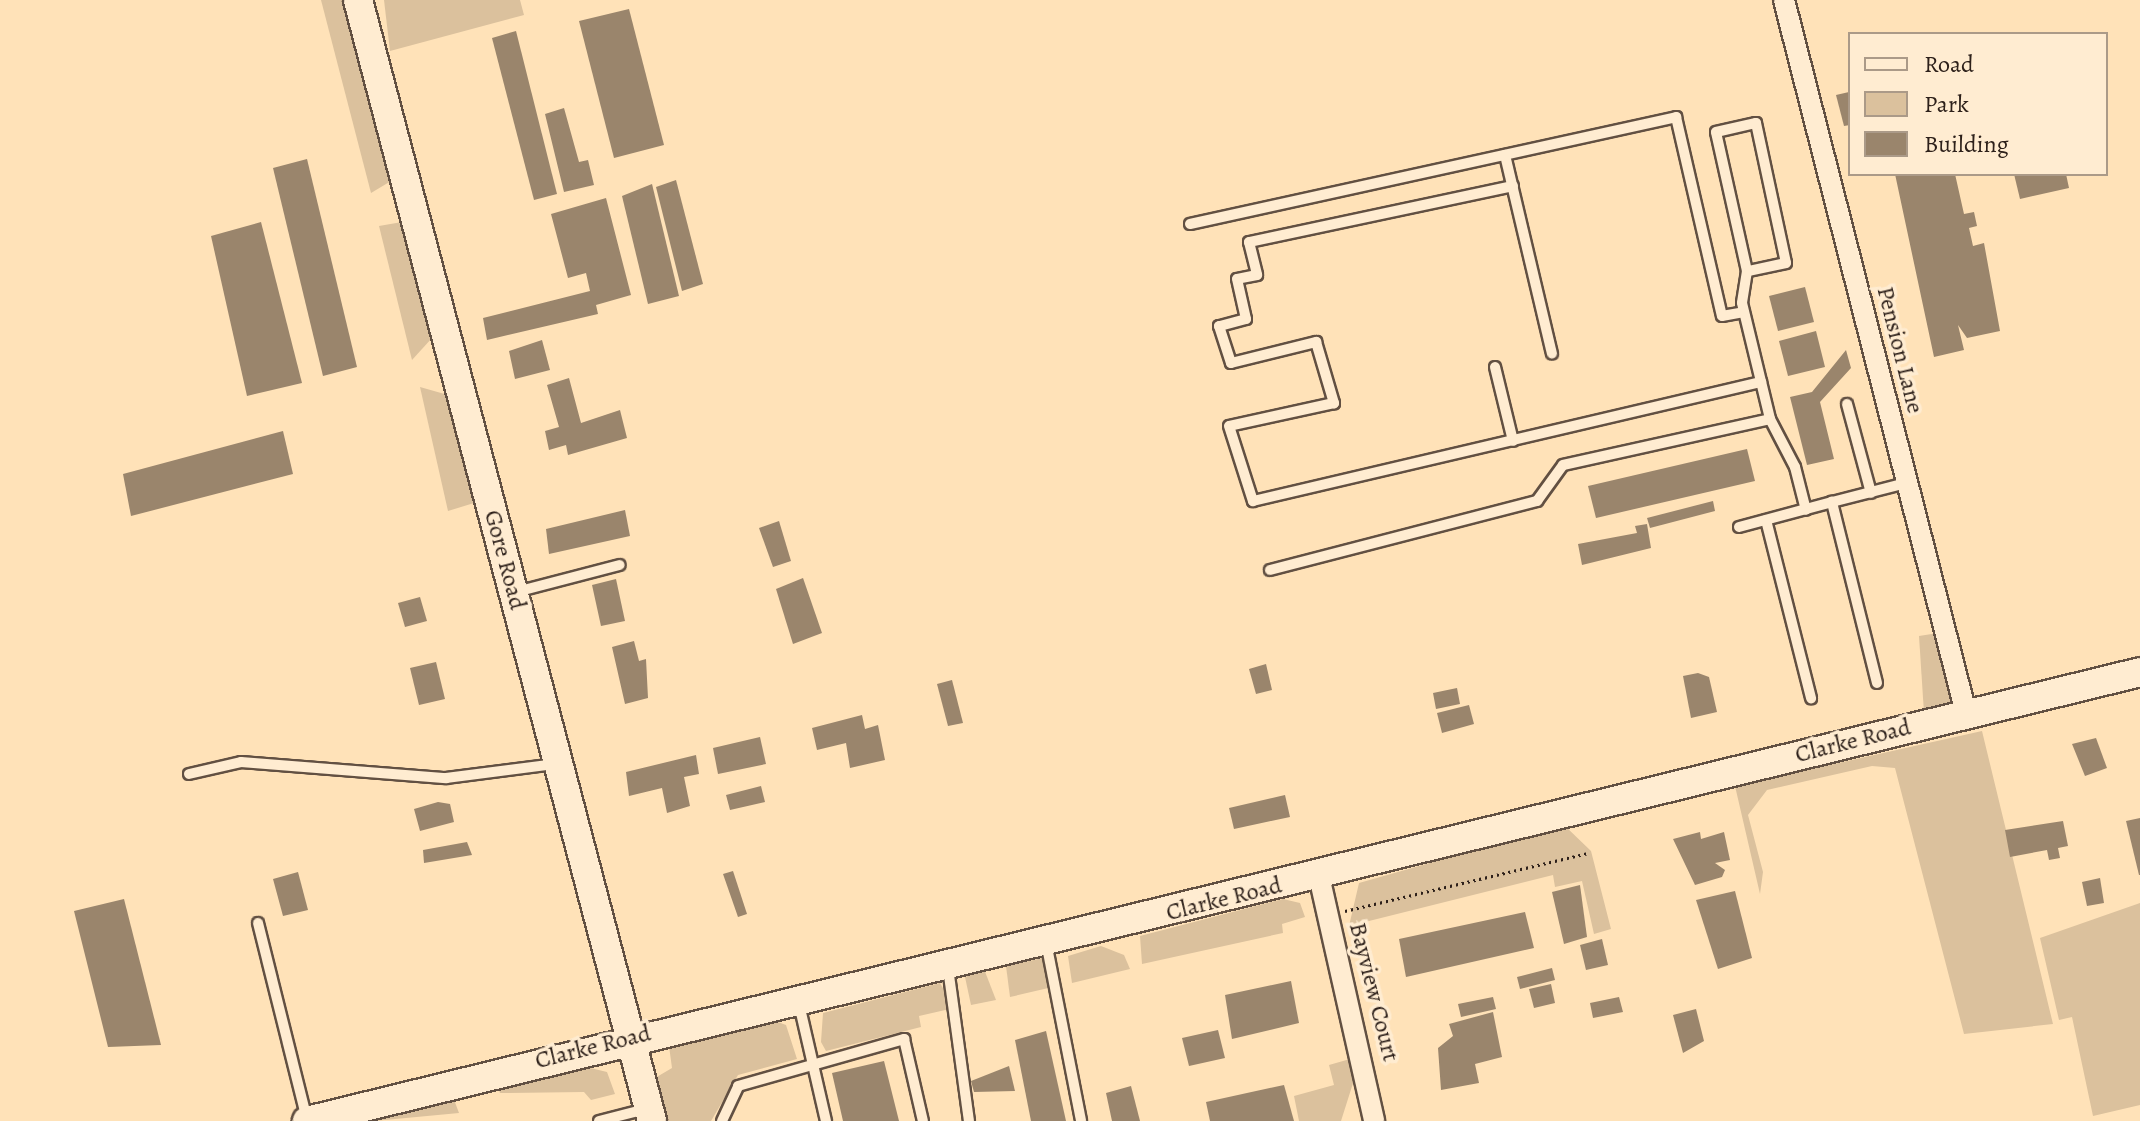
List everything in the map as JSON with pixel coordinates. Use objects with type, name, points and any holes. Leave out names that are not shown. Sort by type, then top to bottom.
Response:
[{"type":"main road","name":"Gore Road","points":[[358,0],[650,1115]]},
{"type":"main road","name":"Clarke Road","points":[[318,1120],[629,1037],[798,1002],[948,966],[2140,672]]},
{"type":"street","name":"Pension Lane","points":[[1784,0],[1966,713]]},
{"type":"street","name":"Bayview Court","points":[[1319,876],[1374,1121]]},
{"type":"lane","points":[[1190,224],[1676,117],[1722,316],[1744,312]]},
{"type":"lane","points":[[1747,271],[1786,263],[1756,123],[1716,132],[1747,271],[1744,312],[1770,419],[1795,467],[1806,510]]},
{"type":"lane","points":[[1505,155],[1552,354]]},
{"type":"lane","points":[[1513,186],[1249,242],[1257,275],[1237,279],[1246,319],[1219,326],[1231,363],[1316,342],[1334,403],[1229,426],[1253,501],[1761,382]]},
{"type":"lane","points":[[1495,367],[1513,441]]},
{"type":"lane","points":[[1847,404],[1871,493]]},
{"type":"lane","points":[[1270,570],[1537,501],[1563,465],[1770,419]]},
{"type":"lane","points":[[1739,527],[1906,483]]},
{"type":"lane","points":[[1832,502],[1877,683]]},
{"type":"lane","points":[[1766,520],[1811,698]]},
{"type":"lane","points":[[514,593],[620,565]]},
{"type":"lane","points":[[189,774],[241,762],[446,778],[558,763]]},
{"type":"lane","points":[[258,923],[318,1120]]},
{"type":"lane","points":[[1046,942],[1081,1121]]},
{"type":"lane","points":[[948,966],[969,1121]]},
{"type":"lane","points":[[798,1002],[826,1121]]},
{"type":"lane","points":[[722,1121],[738,1086],[904,1039],[923,1121]]},
{"type":"lane","points":[[599,1121],[650,1115]]},
{"type":"path","points":[[1345,911],[1589,853]]},
{"type":"green space","points":[[321,0],[346,0],[391,181],[371,193]]},
{"type":"green space","points":[[384,0],[520,0],[524,15],[390,51]]},
{"type":"green space","points":[[402,222],[432,338],[412,360],[379,226]]},
{"type":"green space","points":[[420,387],[448,395],[474,503],[448,511]]},
{"type":"green space","points":[[1938,633],[1957,706],[1924,713],[1919,636]]},
{"type":"green space","points":[[1982,731],[2053,1024],[1964,1034],[1895,768],[1872,766],[1767,790],[1748,815],[1763,872],[1760,894],[1735,786]]},
{"type":"green space","points":[[1564,825],[1591,851],[1611,929],[1594,934],[1582,881],[1555,887],[1553,875],[1349,926],[1359,883]]},
{"type":"green space","points":[[1283,899],[1300,903],[1305,917],[1282,924],[1283,933],[1142,964],[1140,936]]},
{"type":"green space","points":[[2140,903],[2140,1105],[2093,1116],[2072,1017],[2059,1020],[2040,938]]},
{"type":"green space","points":[[1101,946],[1124,955],[1130,969],[1072,983],[1068,956]]},
{"type":"green space","points":[[1043,958],[1057,986],[1010,997],[1006,966]]},
{"type":"green space","points":[[984,969],[996,1000],[971,1005],[965,977]]},
{"type":"green space","points":[[940,983],[954,1008],[919,1016],[921,1027],[826,1051],[821,1042],[823,1013]]},
{"type":"green space","points":[[778,1022],[786,1025],[797,1059],[738,1075],[711,1121],[667,1121],[655,1078],[672,1068],[669,1046]]},
{"type":"green space","points":[[1350,1059],[1354,1080],[1341,1121],[1299,1121],[1294,1096],[1334,1085],[1329,1065]]},
{"type":"green space","points":[[578,1065],[607,1072],[615,1094],[591,1100],[584,1092],[500,1093],[498,1087]]},
{"type":"green space","points":[[453,1097],[459,1113],[374,1121]]},
{"type":"building","points":[[629,9],[664,145],[614,158],[579,21]]},
{"type":"building","points":[[516,31],[557,194],[534,200],[492,38]]},
{"type":"building","points":[[1848,92],[1848,125],[1844,126],[1836,95]]},
{"type":"building","points":[[564,108],[579,162],[588,160],[594,185],[564,192],[545,114]]},
{"type":"building","points":[[307,159],[357,367],[323,376],[273,168]]},
{"type":"building","points":[[1895,176],[1955,176],[1964,214],[1974,212],[1977,226],[1969,228],[1973,246],[1984,243],[2000,331],[1967,338],[1958,325],[1964,350],[1934,357]]},
{"type":"building","points":[[2014,176],[2066,176],[2069,188],[2020,199]]},
{"type":"building","points":[[676,180],[703,284],[682,291],[656,187]]},
{"type":"building","points":[[652,184],[679,296],[648,304],[622,196]]},
{"type":"building","points":[[606,198],[631,295],[596,305],[598,314],[487,340],[483,318],[590,291],[586,273],[568,278],[551,214]]},
{"type":"building","points":[[261,222],[302,383],[247,396],[211,236]]},
{"type":"building","points":[[1805,287],[1814,322],[1778,331],[1769,296]]},
{"type":"building","points":[[1816,331],[1825,367],[1788,376],[1779,341]]},
{"type":"building","points":[[542,340],[550,370],[515,379],[509,351]]},
{"type":"building","points":[[1846,350],[1851,368],[1820,402],[1834,459],[1807,465],[1790,397],[1812,392]]},
{"type":"building","points":[[569,378],[581,423],[620,410],[627,438],[568,455],[566,445],[549,450],[545,431],[559,427],[547,385]]},
{"type":"building","points":[[283,431],[293,474],[131,516],[123,474]]},
{"type":"building","points":[[1747,449],[1755,481],[1596,518],[1588,486]]},
{"type":"building","points":[[1713,501],[1715,511],[1650,528],[1647,518]]},
{"type":"building","points":[[625,510],[630,536],[549,554],[546,529]]},
{"type":"building","points":[[779,521],[791,561],[773,567],[759,528]]},
{"type":"building","points":[[1647,524],[1651,548],[1582,565],[1578,544],[1637,533],[1635,526]]},
{"type":"building","points":[[803,578],[822,633],[793,644],[776,589]]},
{"type":"building","points":[[616,579],[625,621],[601,626],[592,585]]},
{"type":"building","points":[[420,597],[427,621],[405,627],[398,603]]},
{"type":"building","points":[[634,641],[639,661],[646,659],[648,698],[625,704],[612,647]]},
{"type":"building","points":[[436,662],[445,699],[419,705],[410,668]]},
{"type":"building","points":[[1266,664],[1272,690],[1256,694],[1249,669]]},
{"type":"building","points":[[1698,673],[1709,677],[1717,712],[1691,718],[1683,676]]},
{"type":"building","points":[[952,680],[963,723],[948,726],[937,684]]},
{"type":"building","points":[[1457,688],[1460,704],[1436,709],[1433,693]]},
{"type":"building","points":[[1469,705],[1474,724],[1442,733],[1437,713]]},
{"type":"building","points":[[862,715],[865,729],[878,725],[885,760],[850,768],[846,743],[817,750],[812,728]]},
{"type":"building","points":[[760,737],[766,764],[718,774],[713,748]]},
{"type":"building","points":[[2096,738],[2107,768],[2085,776],[2072,744]]},
{"type":"building","points":[[696,755],[699,774],[684,777],[690,806],[667,813],[662,788],[629,796],[626,772]]},
{"type":"building","points":[[761,786],[765,802],[730,810],[726,795]]},
{"type":"building","points":[[1285,795],[1290,817],[1234,829],[1229,808]]},
{"type":"building","points":[[438,802],[450,804],[454,822],[420,831],[414,809]]},
{"type":"building","points":[[2140,818],[2140,875],[2139,875],[2126,821]]},
{"type":"building","points":[[2063,821],[2068,846],[2058,848],[2060,858],[2049,860],[2047,850],[2010,857],[2005,830]]},
{"type":"building","points":[[1700,832],[1701,839],[1724,832],[1730,860],[1715,863],[1725,870],[1722,877],[1695,885],[1673,839]]},
{"type":"building","points":[[467,842],[472,855],[424,863],[423,850]]},
{"type":"building","points":[[733,871],[747,914],[738,917],[723,874]]},
{"type":"building","points":[[298,872],[308,910],[283,916],[273,879]]},
{"type":"building","points":[[2100,878],[2104,903],[2087,906],[2082,882]]},
{"type":"building","points":[[1580,885],[1587,937],[1564,944],[1552,892]]},
{"type":"building","points":[[1735,891],[1752,958],[1718,969],[1696,900]]},
{"type":"building","points":[[124,899],[161,1045],[108,1047],[74,911]]},
{"type":"building","points":[[1525,912],[1534,948],[1406,977],[1399,939]]},
{"type":"building","points":[[1602,939],[1608,965],[1586,970],[1580,945]]},
{"type":"building","points":[[1552,968],[1555,980],[1520,989],[1517,977]]},
{"type":"building","points":[[1291,981],[1299,1023],[1232,1039],[1225,995]]},
{"type":"building","points":[[1551,984],[1555,1003],[1534,1008],[1529,989]]},
{"type":"building","points":[[1493,997],[1496,1009],[1461,1017],[1458,1004]]},
{"type":"building","points":[[1619,997],[1623,1012],[1593,1018],[1590,1003]]},
{"type":"building","points":[[1696,1009],[1704,1041],[1683,1053],[1673,1015]]},
{"type":"building","points":[[1493,1012],[1502,1057],[1475,1064],[1479,1083],[1441,1090],[1438,1048],[1453,1036],[1449,1024]]},
{"type":"building","points":[[1218,1030],[1225,1058],[1189,1066],[1182,1038]]},
{"type":"building","points":[[1046,1031],[1066,1121],[1031,1121],[1015,1040]]},
{"type":"building","points":[[884,1061],[899,1121],[843,1121],[832,1073]]},
{"type":"building","points":[[1009,1066],[1015,1091],[974,1092],[971,1081]]},
{"type":"building","points":[[1284,1085],[1294,1121],[1210,1121],[1206,1102]]},
{"type":"building","points":[[1131,1086],[1140,1121],[1112,1121],[1106,1093]]}]
